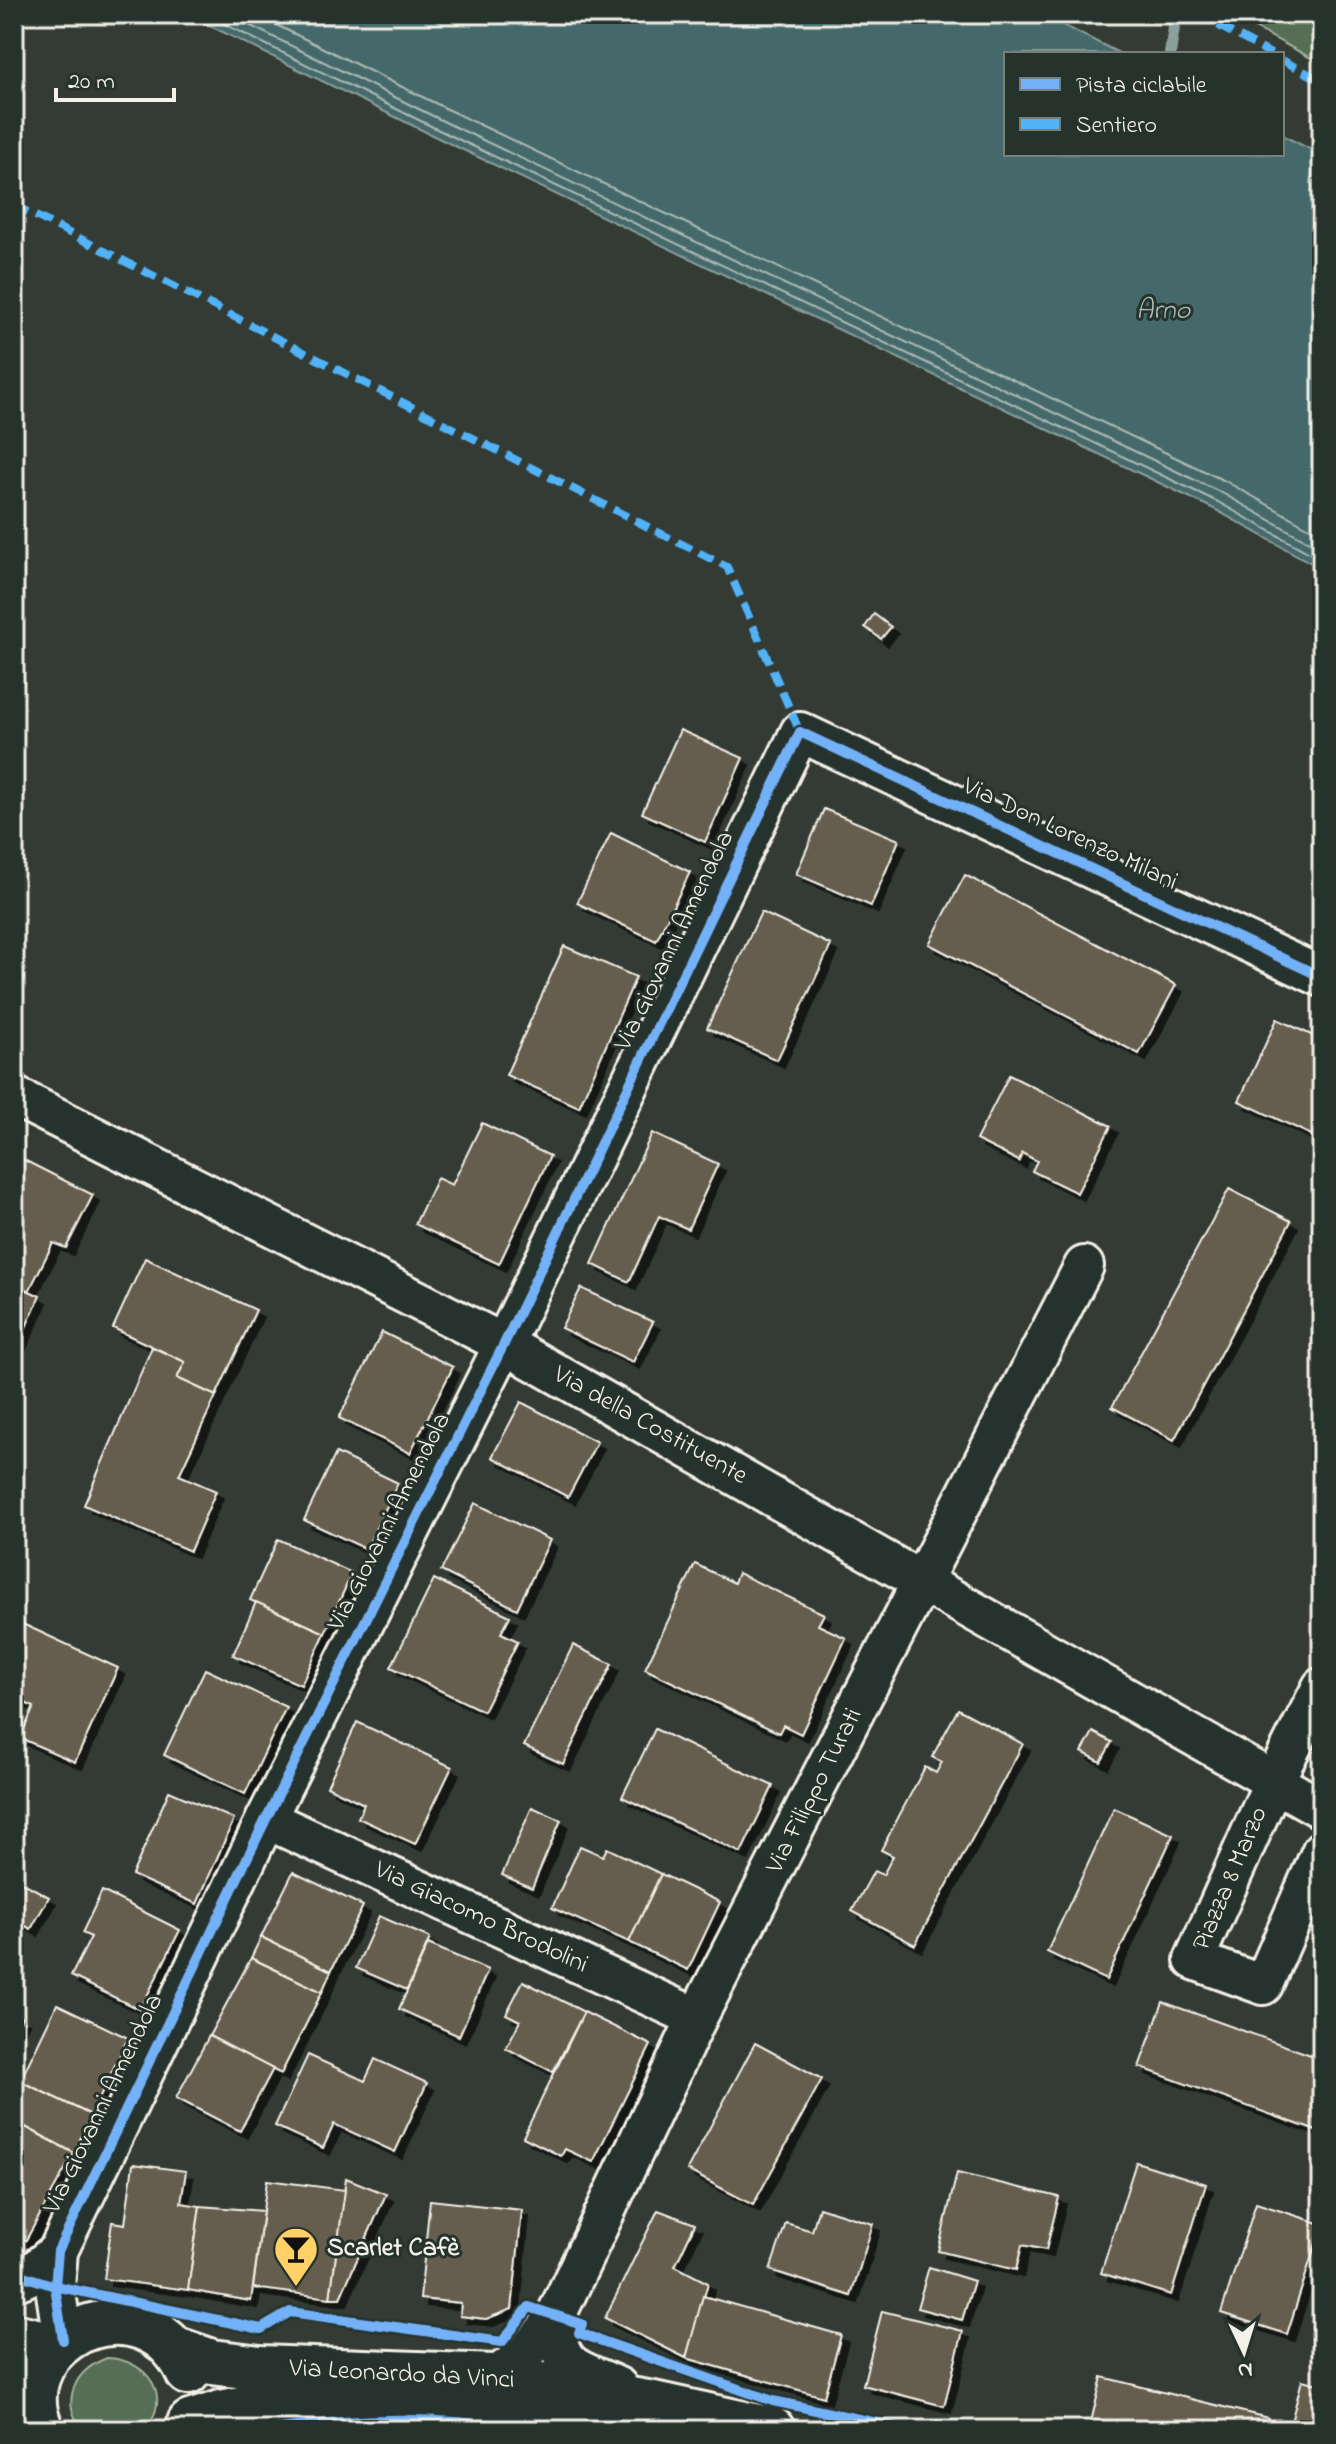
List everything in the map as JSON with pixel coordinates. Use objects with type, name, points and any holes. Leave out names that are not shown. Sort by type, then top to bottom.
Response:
[{"type":"main road","name":"Via Leonardo da Vinci","points":[[60,2343],[81,2329],[100,2322],[141,2326],[159,2336],[174,2349],[185,2365],[192,2384],[193,2404],[188,2427]]},
{"type":"main road","points":[[14,2336],[60,2343]]},
{"type":"main road","points":[[31,2419],[44,2363],[60,2343]]},
{"type":"main road","name":"Via Leonardo da Vinci","points":[[174,2349],[212,2362],[260,2368],[495,2377],[640,2417]]},
{"type":"main road","name":"Via Leonardo da Vinci","points":[[188,2427],[221,2413],[264,2404],[363,2401],[640,2417],[772,2430]]},
{"type":"street","name":"Via Don Lorenzo Milani","points":[[800,732],[1322,977]]},
{"type":"street","name":"Via Giovanni Amendola","points":[[60,2343],[55,2286],[58,2251],[266,1819],[504,1344],[800,732]]},
{"type":"street","name":"Via della Costituente","points":[[14,1096],[504,1344],[1274,1781]]},
{"type":"street","name":"Via Filippo Turati","points":[[495,2377],[524,2356],[554,2320],[697,2018],[1084,1266]]},
{"type":"street","points":[[1274,1781],[1322,1687]]},
{"type":"street","name":"Piazza 8 Marzo","points":[[1322,1809],[1274,1781],[1194,1960],[1263,1985],[1322,1850]]},
{"type":"street","name":"Via Giacomo Brodolini","points":[[266,1819],[697,2018]]},
{"type":"street","points":[[14,2282],[28,2276],[58,2251]]},
{"type":"street","points":[[554,2320],[556,2342],[573,2369],[612,2384],[640,2417]]},
{"type":"green space","points":[[1229,14],[1322,14],[1322,64]]},
{"type":"green space","points":[[107,2358],[134,2365],[152,2382],[157,2405],[144,2430],[83,2430],[76,2419],[72,2398],[79,2378],[86,2370]]},
{"type":"water","name":"Arno","points":[[186,14],[1041,14],[1117,52],[1004,52],[1004,156],[1284,156],[1284,136],[1322,155],[1322,569],[1214,509]]},
{"type":"building","points":[[874,614],[891,627],[881,639],[865,627]]},
{"type":"building","points":[[680,730],[743,758],[705,842],[642,813]]},
{"type":"building","points":[[824,809],[899,840],[871,906],[796,874]]},
{"type":"building","points":[[611,833],[690,872],[656,941],[577,903]]},
{"type":"building","points":[[965,875],[1176,985],[1139,1054],[929,944]]},
{"type":"building","points":[[761,912],[831,945],[777,1060],[707,1028]]},
{"type":"building","points":[[564,946],[636,977],[579,1107],[506,1075]]},
{"type":"building","points":[[1277,1019],[1322,1040],[1322,1140],[1239,1101]]},
{"type":"building","points":[[1009,1075],[1111,1126],[1077,1193],[1032,1171],[1037,1161],[1022,1153],[1019,1161],[976,1140]]},
{"type":"building","points":[[482,1123],[550,1156],[499,1264],[415,1224],[437,1178],[452,1185]]},
{"type":"building","points":[[652,1133],[718,1164],[688,1229],[659,1216],[629,1282],[592,1264]]},
{"type":"building","points":[[22,1159],[93,1195],[66,1248],[53,1243],[29,1291],[14,1284],[14,1176]]},
{"type":"building","points":[[1229,1189],[1291,1221],[1174,1440],[1112,1407]]},
{"type":"building","points":[[145,1258],[256,1310],[216,1396],[177,1378],[185,1362],[113,1328]]},
{"type":"building","points":[[14,1284],[40,1296],[14,1353]]},
{"type":"building","points":[[581,1288],[653,1322],[633,1362],[561,1328]]},
{"type":"building","points":[[382,1332],[453,1367],[410,1453],[339,1418]]},
{"type":"building","points":[[152,1347],[185,1362],[177,1378],[216,1396],[179,1475],[216,1491],[190,1551],[84,1505]]},
{"type":"building","points":[[521,1402],[597,1442],[568,1497],[492,1457]]},
{"type":"building","points":[[336,1453],[398,1483],[366,1549],[304,1520]]},
{"type":"building","points":[[475,1503],[550,1540],[517,1609],[441,1571]]},
{"type":"building","points":[[278,1539],[352,1573],[325,1633],[250,1600]]},
{"type":"building","points":[[695,1564],[734,1583],[738,1573],[824,1614],[818,1625],[846,1638],[801,1734],[783,1725],[779,1733],[645,1669]]},
{"type":"building","points":[[434,1579],[510,1616],[501,1633],[518,1641],[483,1711],[391,1667]]},
{"type":"building","points":[[256,1602],[325,1633],[301,1685],[233,1655]]},
{"type":"building","points":[[14,1620],[118,1668],[75,1762],[20,1738],[34,1707],[14,1698]]},
{"type":"building","points":[[573,1645],[612,1664],[563,1764],[524,1746]]},
{"type":"building","points":[[205,1669],[286,1707],[245,1794],[164,1755]]},
{"type":"building","points":[[958,1709],[1023,1744],[915,1945],[852,1911],[874,1871],[883,1875],[893,1856],[881,1850],[925,1767],[936,1773],[942,1762],[932,1757]]},
{"type":"building","points":[[357,1722],[452,1767],[415,1844],[358,1818],[364,1804],[327,1786]]},
{"type":"building","points":[[655,1729],[773,1786],[741,1853],[622,1797]]},
{"type":"building","points":[[1093,1732],[1112,1742],[1101,1762],[1082,1752]]},
{"type":"building","points":[[169,1791],[234,1819],[197,1904],[132,1875]]},
{"type":"building","points":[[532,1807],[561,1820],[532,1888],[502,1875]]},
{"type":"building","points":[[1114,1808],[1173,1835],[1106,1980],[1047,1952]]},
{"type":"building","points":[[580,1846],[603,1856],[607,1848],[661,1874],[629,1942],[552,1908]]},
{"type":"building","points":[[293,1872],[363,1906],[331,1971],[261,1937]]},
{"type":"building","points":[[661,1874],[720,1902],[688,1970],[629,1942]]},
{"type":"building","points":[[14,1878],[49,1897],[31,1929],[14,1920]]},
{"type":"building","points":[[102,1891],[180,1930],[140,2010],[71,1976],[91,1937],[82,1933]]},
{"type":"building","points":[[379,1916],[430,1938],[407,1990],[356,1968]]},
{"type":"building","points":[[261,1937],[331,1971],[322,1992],[251,1958]]},
{"type":"building","points":[[428,1944],[488,1970],[459,2036],[399,2009]]},
{"type":"building","points":[[251,1958],[322,1992],[281,2074],[209,2036]]},
{"type":"building","points":[[523,1981],[584,2012],[553,2072],[506,2048],[520,2021],[506,2014]]},
{"type":"building","points":[[1163,2002],[1322,2059],[1322,2133],[1139,2067]]},
{"type":"building","points":[[57,2004],[128,2038],[91,2115],[20,2081]]},
{"type":"building","points":[[584,2012],[651,2045],[593,2162],[565,2149],[561,2156],[523,2137]]},
{"type":"building","points":[[14,2013],[22,2017],[14,2034]]},
{"type":"building","points":[[209,2036],[273,2069],[240,2131],[176,2098]]},
{"type":"building","points":[[755,2043],[822,2079],[753,2205],[687,2170]]},
{"type":"building","points":[[308,2055],[365,2081],[375,2059],[427,2083],[395,2152],[334,2124],[323,2148],[275,2126]]},
{"type":"building","points":[[20,2081],[91,2115],[74,2153],[14,2121],[14,2092]]},
{"type":"building","points":[[14,2121],[74,2153],[26,2240],[14,2238]]},
{"type":"building","points":[[1136,2162],[1206,2184],[1171,2295],[1101,2273]]},
{"type":"building","points":[[133,2164],[186,2171],[181,2203],[200,2206],[188,2290],[104,2279],[112,2222],[125,2224]]},
{"type":"building","points":[[957,2173],[1059,2197],[1046,2250],[1022,2245],[1016,2270],[938,2251]]},
{"type":"building","points":[[346,2178],[386,2194],[340,2298],[330,2298]]},
{"type":"building","points":[[267,2180],[345,2190],[330,2298],[253,2288]]},
{"type":"building","points":[[430,2200],[522,2210],[512,2309],[486,2319],[460,2316],[461,2303],[420,2299]]},
{"type":"building","points":[[1256,2203],[1322,2224],[1287,2334],[1221,2313]]},
{"type":"building","points":[[200,2206],[263,2211],[251,2301],[188,2290]]},
{"type":"building","points":[[819,2207],[873,2224],[851,2296],[770,2270],[786,2223],[812,2231]]},
{"type":"building","points":[[658,2210],[695,2224],[675,2266],[708,2283],[686,2358],[605,2318]]},
{"type":"building","points":[[929,2267],[974,2281],[962,2320],[917,2308]]},
{"type":"building","points":[[703,2296],[841,2335],[824,2397],[686,2358]]},
{"type":"building","points":[[882,2311],[963,2331],[944,2406],[863,2385]]},
{"type":"building","points":[[1102,2377],[1268,2418],[1265,2430],[1089,2430]]},
{"type":"building","points":[[1302,2380],[1322,2385],[1322,2430],[1289,2430]]},
{"type":"waterway","points":[[1170,52],[1176,14]]},
{"type":"marked path","points":[[1197,14],[1267,52]]},
{"type":"marked path","points":[[1284,61],[1322,81]]},
{"type":"marked path","points":[[14,205],[727,567],[800,732]]},
{"type":"cycle path","points":[[63,2340],[55,2286],[58,2251],[266,1819],[504,1344],[800,732],[1322,977]]},
{"type":"cycle path","points":[[14,2273],[55,2286],[261,2329],[290,2312],[502,2342],[529,2307],[582,2324],[579,2333],[773,2401],[911,2430]]},
{"type":"cycle path","points":[[275,2430],[396,2420],[458,2422],[518,2430]]},
{"type":"place","name":"Scarlet Cafè","points":[[296,2288]]}]
